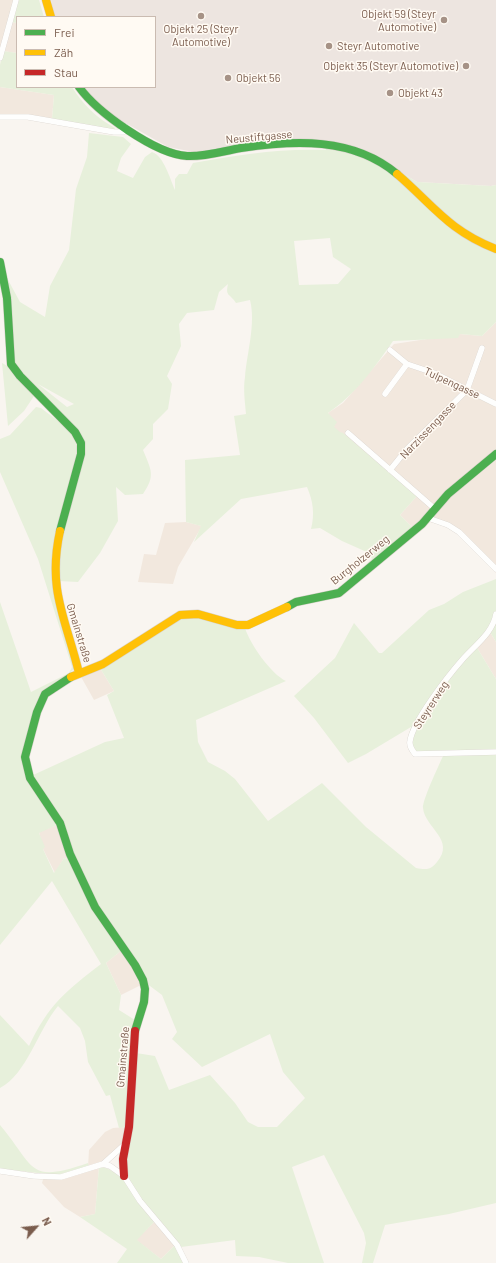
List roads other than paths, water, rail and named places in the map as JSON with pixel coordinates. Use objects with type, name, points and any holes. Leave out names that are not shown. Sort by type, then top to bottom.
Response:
[{"type":"street","points":[[0,58],[16,0]]},
{"type":"street","points":[[46,0],[51,16]]},
{"type":"street","name":"Neustiftgasse","points":[[80,88],[97,108],[126,128],[166,151],[189,156],[279,144],[318,145],[360,151],[380,161],[395,172],[437,214],[460,232],[478,242],[496,249]]},
{"type":"street","points":[[0,117],[28,117],[114,132],[123,132],[126,128]]},
{"type":"street","name":"Gmainstraße","points":[[0,262],[7,298],[11,364],[20,376],[75,432],[81,443],[81,454],[60,535],[55,578],[59,609],[79,673],[49,690],[43,698],[27,743],[26,763],[34,786],[60,823],[70,854],[95,907],[135,964],[143,980],[145,996],[135,1030],[129,1127],[124,1145],[124,1176]]},
{"type":"street","points":[[467,390],[482,348]]},
{"type":"street","name":"Tulpengasse","points":[[390,350],[407,364],[428,370],[496,404]]},
{"type":"street","points":[[385,394],[407,364]]},
{"type":"street","name":"Narzissengasse","points":[[390,470],[407,449],[467,390]]},
{"type":"street","points":[[348,433],[435,509]]},
{"type":"street","name":"Burgholzerweg","points":[[79,673],[88,671],[103,664],[184,614],[198,614],[237,625],[248,625],[266,618],[296,602],[331,596],[339,593],[428,518],[448,494],[496,454]]},
{"type":"street","points":[[428,518],[448,525],[459,532],[496,569]]},
{"type":"street","name":"Steyrerweg","points":[[496,614],[495,621],[491,629],[461,662],[415,726],[410,741],[411,749],[416,754],[496,752]]},
{"type":"street","points":[[0,1171],[34,1176],[61,1177],[104,1164],[124,1145]]},
{"type":"street","points":[[104,1164],[110,1166],[124,1176],[140,1201],[177,1245],[186,1263]]},
{"type":"place","name":"Objekt 25 (Steyr Automotive)","points":[[201,16]]},
{"type":"place","name":"Objekt 59 (Steyr Automotive)","points":[[444,20]]},
{"type":"place","name":"Steyr Automotive","points":[[329,46]]},
{"type":"place","name":"Objekt 35 (Steyr Automotive)","points":[[466,66]]},
{"type":"place","name":"Objekt 56","points":[[228,78]]},
{"type":"place","name":"Objekt 43","points":[[390,93]]}]
